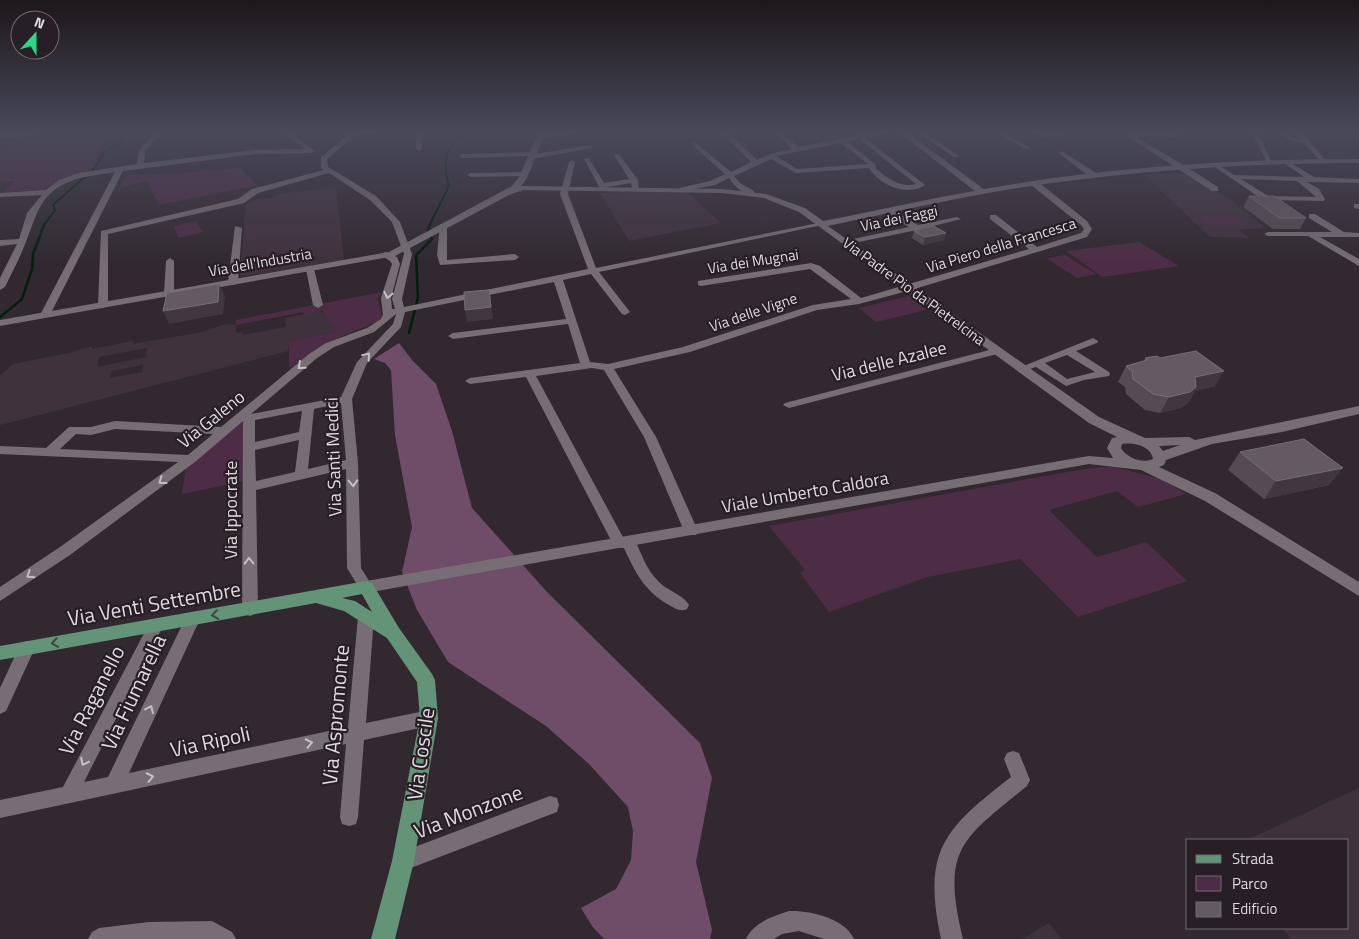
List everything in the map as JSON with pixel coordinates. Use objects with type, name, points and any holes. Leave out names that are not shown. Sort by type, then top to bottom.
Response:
[{"type":"main road","name":"Via Venti Settembre","points":[[0,653],[250,610],[366,587]]},
{"type":"main road","points":[[366,587],[394,633]]},
{"type":"main road","name":"Via Coscile","points":[[315,598],[349,606],[394,633],[426,680],[429,718],[403,861],[383,939]]},
{"type":"street","points":[[0,287],[3,276],[22,241],[31,213],[48,192],[72,178],[89,175]]},
{"type":"street","points":[[44,315],[117,175]]},
{"type":"street","points":[[85,237],[241,201],[255,191],[315,175]]},
{"type":"street","points":[[335,175],[373,198],[390,214],[396,222],[405,248],[506,193],[523,181],[525,175]]},
{"type":"street","points":[[470,175],[523,181]]},
{"type":"street","points":[[570,175],[564,194],[593,270],[625,312]]},
{"type":"street","points":[[596,175],[603,187],[634,180]]},
{"type":"street","points":[[630,175],[636,189]]},
{"type":"street","points":[[729,175],[751,193]]},
{"type":"street","points":[[682,190],[699,188],[734,175]]},
{"type":"street","points":[[881,175],[896,187],[921,185],[908,175]]},
{"type":"street","points":[[959,175],[982,192]]},
{"type":"street","points":[[378,315],[982,192],[1093,175]]},
{"type":"street","points":[[1194,175],[1215,188]]},
{"type":"street","points":[[1229,175],[1266,198],[1321,200],[1316,191],[1299,179]]},
{"type":"street","points":[[1305,175],[1313,180]]},
{"type":"street","points":[[722,178],[720,188],[722,191],[726,189],[731,177]]},
{"type":"street","points":[[1232,177],[1359,181]]},
{"type":"street","name":"Via Padre Pio da Pietrelcina","points":[[523,181],[544,187],[603,187],[751,193],[784,202],[823,224],[908,288],[1094,420],[1137,440]]},
{"type":"street","name":"Via Piero della Francesca","points":[[908,288],[1084,236],[1088,230],[1084,222],[1034,183]]},
{"type":"street","points":[[0,195],[48,192]]},
{"type":"street","points":[[888,211],[917,228]]},
{"type":"street","points":[[1312,216],[1341,234]]},
{"type":"street","points":[[993,217],[1036,250]]},
{"type":"street","name":"Via dei Faggi","points":[[847,243],[957,219]]},
{"type":"street","points":[[443,226],[442,263],[515,257]]},
{"type":"street","points":[[233,282],[238,228]]},
{"type":"street","points":[[103,305],[104,233]]},
{"type":"street","points":[[1268,234],[1359,234]]},
{"type":"street","points":[[1310,234],[1359,262]]},
{"type":"street","points":[[0,243],[22,241]]},
{"type":"street","name":"Via dell'Industria","points":[[0,324],[385,255],[405,248]]},
{"type":"street","name":"Via Santi Medici","points":[[366,587],[354,568],[352,463],[346,399],[362,362],[398,325],[401,315],[397,299],[408,254],[405,248]]},
{"type":"street","name":"Via Galeno","points":[[0,595],[65,551],[191,459],[225,431],[246,417],[313,356],[329,345],[374,328],[387,319],[386,298],[396,264],[394,259],[385,255]]},
{"type":"street","points":[[0,260],[14,258]]},
{"type":"street","points":[[169,293],[170,261]]},
{"type":"street","name":"Via dei Mugnai","points":[[700,283],[811,266],[817,268],[858,301]]},
{"type":"street","points":[[310,269],[318,305]]},
{"type":"street","points":[[558,279],[586,366]]},
{"type":"street","name":"Via delle Vigne","points":[[470,381],[586,366],[608,366],[686,350],[816,307],[858,301],[908,288]]},
{"type":"street","points":[[453,336],[572,322]]},
{"type":"street","points":[[1022,369],[1093,341]]},
{"type":"street","name":"Via delle Azalee","points":[[789,405],[997,351]]},
{"type":"street","points":[[1037,363],[1066,383],[1082,377],[1105,374],[1068,351]]},
{"type":"street","points":[[608,366],[650,436],[691,532]]},
{"type":"street","points":[[529,373],[647,581],[666,597],[682,605]]},
{"type":"street","points":[[246,417],[346,399]]},
{"type":"street","points":[[301,475],[308,407]]},
{"type":"street","points":[[1146,466],[1153,465],[1160,458],[1210,440],[1301,424],[1359,410]]},
{"type":"street","name":"Via Ippocrate","points":[[246,417],[249,447],[250,610]]},
{"type":"street","name":"Via Padre Pio da Pietrelcina","points":[[1094,420],[1107,434],[1119,456],[1131,463]]},
{"type":"street","points":[[48,453],[73,430],[91,431],[116,425],[225,431]]},
{"type":"street","points":[[249,447],[304,435]]},
{"type":"street","name":"Viale Umberto Caldora","points":[[1089,460],[1114,446],[1120,440],[1137,440]]},
{"type":"street","points":[[1137,440],[1210,440]]},
{"type":"street","points":[[1137,440],[1154,448],[1160,458],[1210,497],[1359,590]]},
{"type":"street","points":[[0,450],[191,459]]},
{"type":"street","name":"Viale Umberto Caldora","points":[[366,587],[691,532],[1089,460],[1146,466]]},
{"type":"street","points":[[248,487],[352,463]]},
{"type":"street","points":[[1146,466],[1210,497]]},
{"type":"street","name":"Via Aspromonte","points":[[349,818],[366,617]]},
{"type":"street","name":"Via Fiumarella","points":[[114,785],[192,619]]},
{"type":"street","name":"Via Raganello","points":[[68,795],[154,626]]},
{"type":"street","points":[[0,706],[27,648]]},
{"type":"street","name":"Via Ripoli","points":[[0,809],[429,718]]},
{"type":"street","points":[[952,939],[943,895],[947,863],[953,844],[981,812],[1021,780],[1013,759]]},
{"type":"street","name":"Via Monzone","points":[[403,861],[550,805]]},
{"type":"street","points":[[757,939],[769,927],[794,920],[812,922],[828,929],[843,939]]},
{"type":"street","points":[[99,939],[149,932],[219,935]]},
{"type":"shaded area","points":[[1144,175],[1191,175],[1235,203],[1266,228],[1239,230],[1250,238],[1210,237]]},
{"type":"shaded area","points":[[336,187],[344,260],[240,277],[246,204],[257,199],[276,197],[277,194]]},
{"type":"shaded area","points":[[687,192],[721,223],[629,241],[600,193]]},
{"type":"shaded area","points":[[319,311],[327,314],[336,331],[289,342],[288,351],[0,425],[0,376],[13,364],[69,353],[92,346],[92,349],[133,341],[133,344],[203,332],[225,324],[236,325],[236,333],[242,332],[243,335],[286,327],[285,318]],"holes":[[[147,348],[146,357],[97,367],[99,357]],[[143,365],[142,372],[110,378],[111,371]]]},
{"type":"shaded area","points":[[399,343],[412,360],[436,384],[452,431],[472,508],[547,592],[700,743],[712,778],[696,862],[712,930],[710,939],[604,939],[592,926],[581,908],[616,889],[631,860],[633,831],[628,807],[589,764],[546,726],[448,662],[417,610],[402,572],[412,527],[395,435],[391,370],[385,363],[374,359]]},
{"type":"shaded area","points":[[1359,788],[1359,939],[1292,939],[1283,929],[1349,929],[1349,839],[1249,839]]},
{"type":"shaded area","points":[[1049,923],[1062,939],[1022,939]]},
{"type":"green space","points":[[0,175],[76,175],[42,190],[4,192],[15,181],[0,182]]},
{"type":"green space","points":[[127,175],[247,175],[257,185],[159,205],[146,181],[119,188]]},
{"type":"green space","points":[[1198,216],[1238,217],[1248,226],[1208,225]]},
{"type":"green space","points":[[196,221],[203,232],[179,238],[173,226]]},
{"type":"green space","points":[[1139,242],[1179,266],[1102,277],[1066,251]]},
{"type":"green space","points":[[1065,255],[1096,274],[1077,278],[1046,258]]},
{"type":"green space","points":[[383,292],[377,298],[383,319],[326,343],[291,368],[289,366],[289,342],[336,331],[323,311],[304,315],[303,312],[236,325],[236,320]]},
{"type":"green space","points":[[909,296],[927,310],[876,322],[859,308]]},
{"type":"green space","points":[[244,422],[245,481],[182,494],[186,466],[238,423]]},
{"type":"green space","points":[[1114,467],[1161,479],[1186,494],[1138,507],[1117,491],[1049,510],[1097,557],[1146,542],[1187,581],[1078,617],[1020,559],[927,577],[829,612],[800,573],[805,570],[769,526],[1090,468]]},
{"type":"building","points":[[1249,196],[1274,196],[1306,218],[1279,218]]},
{"type":"building","points":[[934,226],[946,233],[925,237],[914,231]]},
{"type":"building","points":[[219,284],[218,302],[163,311],[167,293]]},
{"type":"building","points":[[489,290],[491,307],[465,310],[464,292]]},
{"type":"building","points":[[1196,351],[1224,371],[1195,377],[1196,387],[1190,392],[1169,397],[1153,394],[1133,379],[1132,371],[1126,366],[1147,360],[1145,358],[1157,356],[1160,358]]},
{"type":"building","points":[[1304,439],[1343,468],[1276,481],[1240,452]]},
{"type":"waterway","points":[[43,226],[55,210],[53,205],[87,175]]},
{"type":"waterway","points":[[429,226],[449,186],[446,175]]},
{"type":"waterway","points":[[0,317],[22,299],[32,269],[33,254],[44,225]]},
{"type":"waterway","points":[[409,333],[418,297],[416,255],[432,239],[428,229],[430,225]]}]
